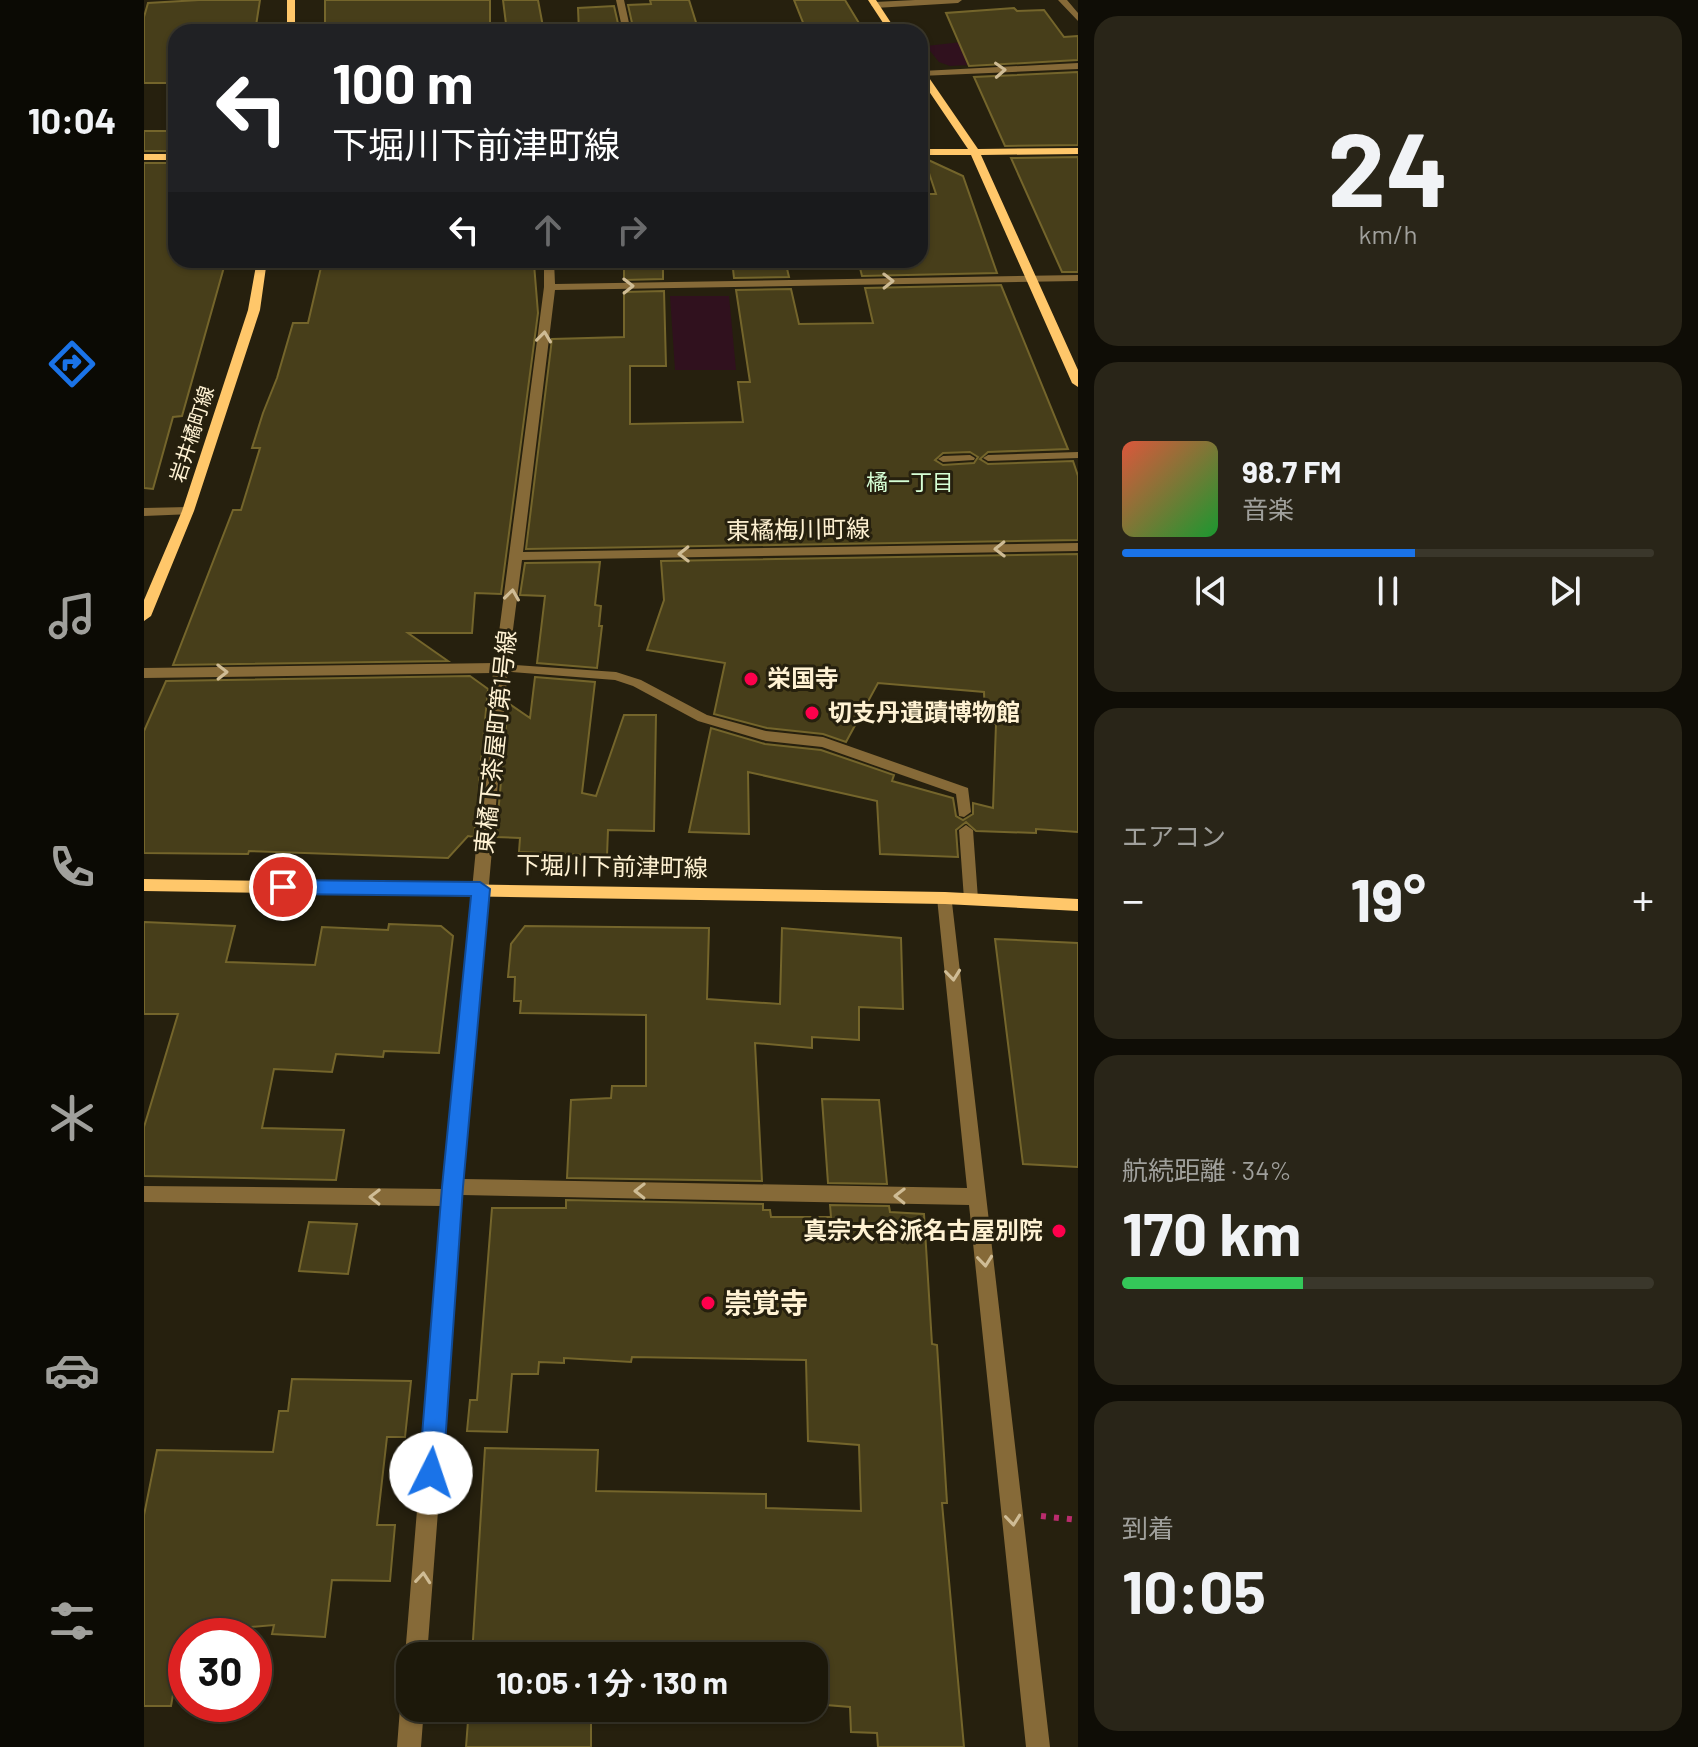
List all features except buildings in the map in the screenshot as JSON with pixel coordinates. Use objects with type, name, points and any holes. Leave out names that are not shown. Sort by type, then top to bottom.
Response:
[{"type":"street","points":[[291,0],[291,24]]},
{"type":"street","points":[[620,0],[625,24]]},
{"type":"street","points":[[873,3],[958,0]]},
{"type":"street","points":[[1062,0],[1078,18]]},
{"type":"street","points":[[873,3],[887,24]]},
{"type":"street","points":[[928,72],[1078,66]]},
{"type":"street","points":[[928,82],[975,152],[1078,383]]},
{"type":"street","points":[[928,152],[1078,151]]},
{"type":"street","points":[[144,157],[168,157]]},
{"type":"street","name":"岩井橘町線","points":[[144,616],[188,511],[254,310],[261,268]]},
{"type":"street","name":"東橘下茶屋町第1号線","points":[[417,1642],[453,1192],[501,668],[518,556],[550,287],[549,268]]},
{"type":"street","points":[[550,287],[1078,278]]},
{"type":"street","points":[[144,512],[188,511]]},
{"type":"street","name":"東橘梅川町線","points":[[518,556],[1078,547]]},
{"type":"street","points":[[144,673],[501,668]]},
{"type":"street","name":"下堀川下前津町線","points":[[144,885],[945,898],[1078,905]]},
{"type":"street","points":[[945,898],[1038,1747]]},
{"type":"street","points":[[144,1194],[453,1192],[978,1197]]},
{"type":"street","points":[[409,1747],[411,1722]]},
{"type":"lane","points":[[988,458],[1078,455]]},
{"type":"lane","points":[[943,459],[970,458]]},
{"type":"lane","points":[[501,668],[616,676],[637,683],[703,718],[766,736],[823,742],[963,791],[964,812]]},
{"type":"lane","points":[[966,830],[971,899]]},
{"type":"shaded area","points":[[989,39],[1002,63],[950,66],[939,62],[928,46]]},
{"type":"shaded area","points":[[670,296],[729,296],[736,370],[675,370]]},
{"type":"place","name":"栄国寺","points":[[751,679]]},
{"type":"place","name":"切支丹遺蹟博物館","points":[[812,713]]},
{"type":"place","name":"真宗大谷派名古屋別院","points":[[1059,1231]]},
{"type":"place","name":"崇覚寺","points":[[708,1303]]},
{"type":"district","name":"橘一丁目","points":[[910,482]]},
{"type":"route","points":[[283,887],[480,889],[431,1473]]}]
